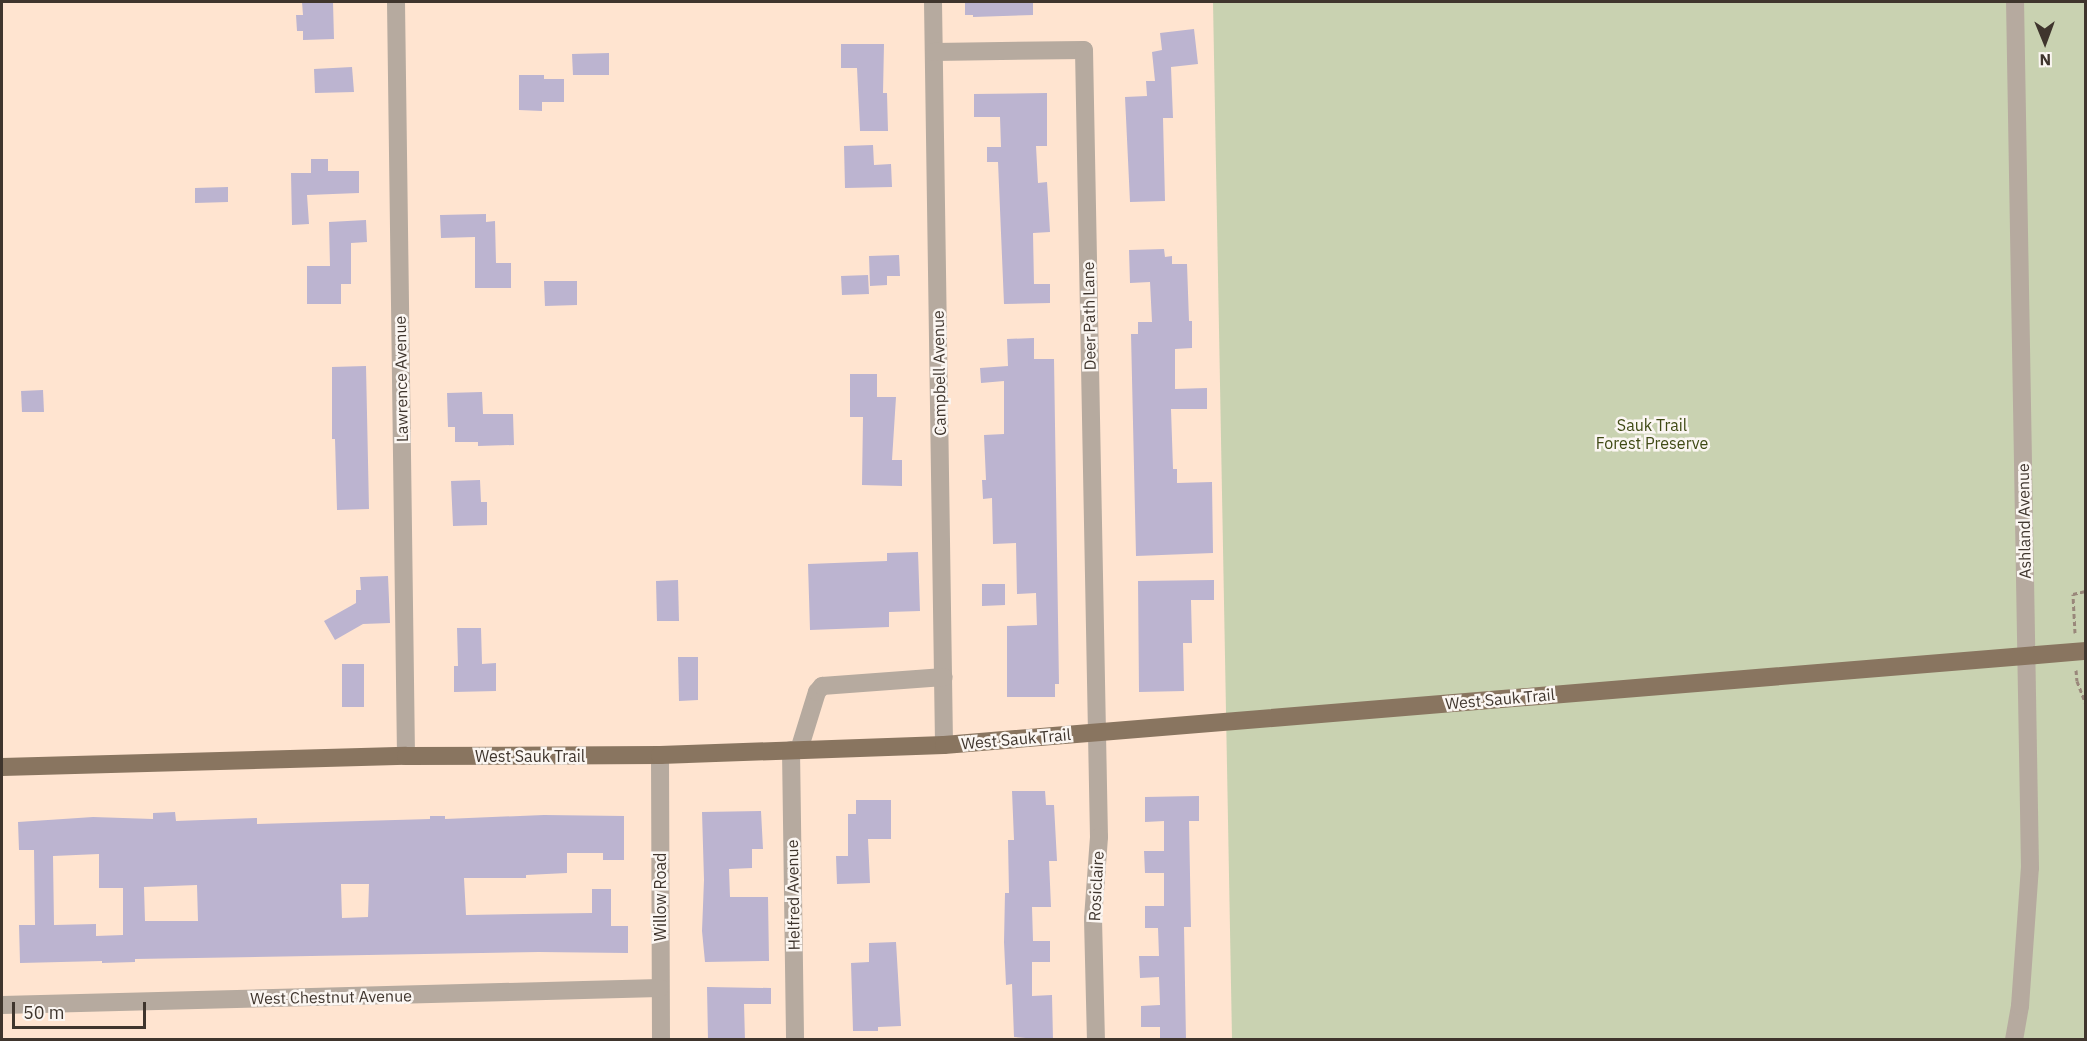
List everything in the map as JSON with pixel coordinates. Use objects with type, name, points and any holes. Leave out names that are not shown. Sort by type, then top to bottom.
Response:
[{"type":"main road","name":"West Sauk Trail","points":[[2,767],[406,756],[660,755],[944,746],[2085,651]]},
{"type":"street","name":"Lawrence Avenue","points":[[396,2],[406,756]]},
{"type":"street","name":"Campbell Avenue","points":[[933,2],[944,746]]},
{"type":"street","name":"Ashland Avenue","points":[[2014,1040],[2020,1006],[2030,868],[2015,2]]},
{"type":"street","name":"Deer Path Lane","points":[[934,52],[1084,50],[1097,732]]},
{"type":"street","name":"Helfred Avenue","points":[[795,1040],[795,750],[817,692],[822,686],[944,678]]},
{"type":"street","name":"Rosiclaire","points":[[1096,1040],[1093,919],[1099,837],[1097,732]]},
{"type":"street","name":"Willow Road","points":[[660,755],[661,1040]]},
{"type":"street","name":"West Chestnut Avenue","points":[[2,1005],[660,988]]},
{"type":"path","points":[[2074,623],[2073,594],[2085,591]]},
{"type":"path","points":[[2077,681],[2085,705]]},
{"type":"green space","name":"Sauk Trail Forest Preserve","points":[[1213,2],[2085,2],[2085,1039],[1232,1039]]},
{"type":"building","points":[[302,2],[333,2],[334,39],[303,40],[303,31],[297,31],[296,15],[303,15]]},
{"type":"building","points":[[965,2],[1033,2],[1033,15],[973,17],[973,15],[965,15]]},
{"type":"building","points":[[1194,29],[1198,64],[1171,67],[1173,118],[1163,118],[1165,201],[1130,202],[1125,97],[1147,96],[1146,81],[1155,81],[1152,52],[1162,50],[1160,33]]},
{"type":"building","points":[[841,44],[884,44],[883,93],[887,93],[888,131],[860,131],[857,68],[841,68]]},
{"type":"building","points":[[609,53],[609,75],[573,75],[572,54]]},
{"type":"building","points":[[352,67],[354,92],[315,93],[314,69]]},
{"type":"building","points":[[519,75],[544,75],[544,79],[564,79],[564,102],[542,102],[542,111],[519,110]]},
{"type":"building","points":[[1047,93],[1047,146],[1036,146],[1038,183],[1047,182],[1050,232],[1033,233],[1034,284],[1050,284],[1050,303],[1004,304],[998,162],[987,162],[987,147],[1001,147],[1000,117],[974,117],[974,94]]},
{"type":"building","points":[[873,145],[874,165],[891,164],[892,187],[845,188],[844,146]]},
{"type":"building","points":[[311,159],[328,159],[328,171],[359,171],[359,193],[307,195],[309,224],[292,225],[291,173],[311,173]]},
{"type":"building","points":[[228,187],[228,202],[195,203],[195,188]]},
{"type":"building","points":[[486,214],[486,222],[495,221],[496,263],[511,263],[511,288],[475,288],[475,237],[441,238],[440,215]]},
{"type":"building","points":[[366,220],[367,242],[351,243],[351,284],[341,284],[341,304],[307,304],[307,266],[330,266],[329,222]]},
{"type":"building","points":[[1164,249],[1165,257],[1172,256],[1172,264],[1187,264],[1189,321],[1192,321],[1192,348],[1175,349],[1175,389],[1207,388],[1207,409],[1171,409],[1173,469],[1177,469],[1177,483],[1212,482],[1213,553],[1136,556],[1131,334],[1138,334],[1138,322],[1152,322],[1150,282],[1130,283],[1129,250]]},
{"type":"building","points":[[899,255],[900,276],[887,276],[887,285],[870,286],[869,256]]},
{"type":"building","points":[[868,275],[869,294],[842,295],[841,276]]},
{"type":"building","points":[[544,281],[577,281],[577,305],[545,306]]},
{"type":"building","points":[[1034,338],[1034,359],[1054,359],[1059,684],[1055,684],[1055,697],[1007,697],[1007,626],[1037,625],[1036,593],[1017,594],[1016,543],[993,544],[992,498],[983,499],[982,480],[986,480],[984,435],[1004,434],[1004,381],[981,383],[980,368],[1008,366],[1007,339]]},
{"type":"building","points":[[366,366],[369,509],[337,510],[335,439],[332,439],[332,367]]},
{"type":"building","points":[[850,374],[877,374],[877,397],[896,397],[892,460],[902,460],[902,486],[862,485],[863,417],[850,417]]},
{"type":"building","points":[[43,390],[44,412],[22,412],[21,391]]},
{"type":"building","points":[[482,392],[483,414],[513,414],[514,445],[478,446],[478,442],[455,442],[455,427],[448,427],[447,393]]},
{"type":"building","points":[[480,480],[481,502],[487,502],[487,525],[453,526],[451,481]]},
{"type":"building","points":[[918,552],[920,611],[889,612],[889,627],[810,630],[808,564],[887,561],[887,553]]},
{"type":"building","points":[[388,576],[390,623],[363,624],[335,640],[324,621],[356,603],[356,590],[361,590],[360,577]]},
{"type":"building","points":[[678,580],[679,621],[657,621],[656,581]]},
{"type":"building","points":[[1214,580],[1214,600],[1191,600],[1192,643],[1183,643],[1184,691],[1139,692],[1138,581]]},
{"type":"building","points":[[982,584],[1005,584],[1005,605],[982,606]]},
{"type":"building","points":[[457,628],[481,628],[482,664],[496,663],[496,691],[454,692],[454,666],[458,666]]},
{"type":"building","points":[[678,657],[698,657],[698,700],[679,701]]},
{"type":"building","points":[[342,664],[364,664],[364,707],[342,707]]},
{"type":"building","points":[[1012,791],[1045,791],[1046,805],[1054,805],[1057,861],[1049,861],[1051,907],[1032,907],[1033,941],[1050,941],[1050,962],[1032,962],[1032,996],[1052,995],[1053,1040],[1014,1037],[1012,984],[1006,985],[1004,942],[1005,893],[1009,893],[1008,840],[1014,840]]},
{"type":"building","points":[[1199,796],[1199,821],[1189,821],[1191,927],[1184,927],[1186,1040],[1160,1040],[1160,1027],[1141,1027],[1141,1006],[1160,1005],[1159,977],[1140,978],[1139,956],[1159,956],[1158,928],[1145,928],[1145,906],[1164,906],[1164,873],[1145,873],[1144,851],[1164,851],[1164,821],[1145,822],[1145,797]]},
{"type":"building","points":[[856,800],[891,800],[891,839],[868,839],[870,883],[837,884],[836,856],[848,856],[848,814],[856,814]]},
{"type":"building","points":[[761,811],[763,849],[752,849],[752,868],[729,869],[730,897],[768,897],[769,961],[705,962],[702,931],[704,880],[702,812]]},
{"type":"building","points":[[175,812],[176,821],[257,818],[257,824],[430,819],[430,816],[445,816],[445,819],[544,815],[624,816],[624,860],[603,860],[603,853],[567,853],[567,873],[526,875],[526,878],[464,878],[466,915],[592,913],[592,889],[611,889],[611,926],[628,926],[628,953],[539,952],[20,963],[19,925],[35,925],[34,850],[19,850],[18,822],[93,817],[153,819],[153,813]],"holes":[[[99,854],[99,888],[123,888],[123,935],[96,936],[96,924],[54,925],[53,856]],[[341,884],[369,884],[368,917],[342,918]],[[197,885],[198,921],[145,921],[144,887]]]},
{"type":"building","points":[[896,942],[901,1026],[878,1027],[878,1031],[853,1031],[851,963],[869,962],[869,943]]},
{"type":"building","points":[[707,987],[771,988],[771,1004],[744,1004],[745,1040],[708,1040]]}]
